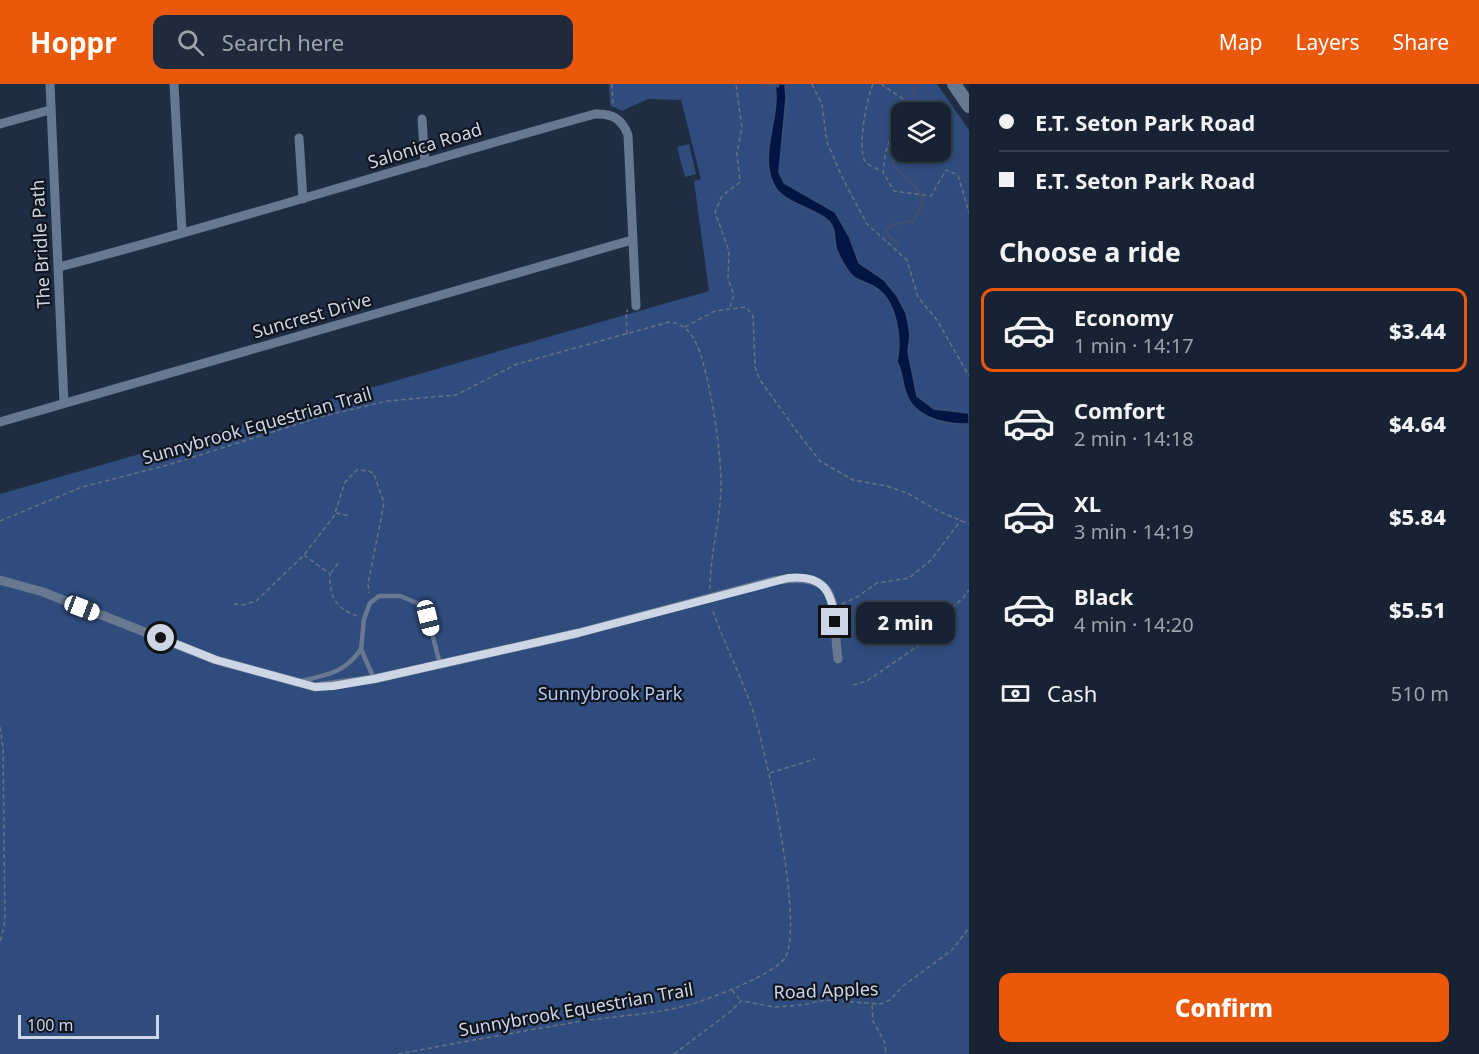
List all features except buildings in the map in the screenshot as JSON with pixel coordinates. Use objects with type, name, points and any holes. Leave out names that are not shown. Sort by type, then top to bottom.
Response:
[{"type":"main road","points":[[954,84],[969,106]]},
{"type":"street","name":"The Bridle Path","points":[[50,84],[64,403]]},
{"type":"street","points":[[174,84],[182,232]]},
{"type":"street","points":[[0,124],[50,110]]},
{"type":"street","name":"Salonica Road","points":[[59,267],[595,114],[604,114],[619,120],[628,135],[632,240],[631,307]]},
{"type":"street","points":[[422,119],[425,163]]},
{"type":"street","points":[[299,138],[303,199]]},
{"type":"street","name":"Suncrest Drive","points":[[0,422],[632,240]]},
{"type":"street","points":[[0,580],[43,592],[216,660],[315,687],[374,679],[578,633],[773,581],[799,577],[810,578],[820,582],[828,592],[833,605],[838,659]]},
{"type":"lane","points":[[374,679],[361,649],[364,619],[370,603],[379,596],[390,595],[408,599],[424,609],[440,664]]},
{"type":"lane","points":[[299,682],[341,670],[361,649]]},
{"type":"path","points":[[612,84],[613,108]]},
{"type":"path","points":[[730,308],[734,295],[728,279],[729,251],[715,212],[722,196],[740,182],[737,153],[742,128],[736,84]]},
{"type":"path","points":[[812,84],[822,105],[827,142],[844,181],[867,224],[907,260],[918,297],[937,320],[969,376]]},
{"type":"path","points":[[873,84],[868,96],[862,150],[865,160],[883,172],[894,191],[931,196],[946,170],[958,175],[969,213]]},
{"type":"path","points":[[881,84],[905,102]]},
{"type":"path","points":[[883,172],[891,138]]},
{"type":"path","points":[[685,327],[715,311],[746,306],[753,316],[755,367],[760,380],[820,461],[853,480],[887,486],[907,493],[938,511],[969,524]]},
{"type":"path","points":[[627,335],[631,307]]},
{"type":"path","name":"Sunnybrook Equestrian Trail","points":[[0,520],[82,488],[168,465],[320,417],[387,401],[456,394],[517,364],[669,322],[685,327],[695,342],[708,382],[720,471],[720,504],[710,573],[710,598],[721,633],[751,707],[770,773],[789,902],[788,951],[784,960],[770,972],[690,1005],[398,1054]]},
{"type":"path","points":[[234,603],[243,605],[256,601],[304,555],[321,535],[335,513],[345,482],[357,470],[364,469],[374,474],[384,503],[369,584],[370,603]]},
{"type":"path","points":[[335,513],[350,516]]},
{"type":"path","points":[[833,605],[845,604],[876,583],[909,578],[931,560],[962,520]]},
{"type":"path","points":[[304,555],[330,574]]},
{"type":"path","points":[[339,562],[330,574],[331,595],[342,609],[364,619]]},
{"type":"path","points":[[853,685],[867,681],[918,646],[927,631],[969,590]]},
{"type":"path","points":[[0,727],[3,748],[5,921],[0,943]]},
{"type":"path","points":[[770,773],[815,759]]},
{"type":"path","name":"Road Apples","points":[[741,1001],[775,1007],[825,1000],[880,1004],[890,1000],[903,986],[952,950],[969,928]]},
{"type":"path","points":[[675,1054],[741,1001],[731,989]]},
{"type":"path","points":[[872,1004],[873,1021],[885,1043],[886,1054]]},
{"type":"green space","name":"Sunnybrook Park","points":[[609,84],[937,84],[950,102],[891,102],[891,162],[951,162],[951,104],[969,130],[969,1054],[0,1054],[0,494],[709,291],[694,181],[701,179],[681,100],[648,99],[622,111],[610,105]]},
{"type":"green space","points":[[689,144],[696,174],[685,177],[677,147]]},
{"type":"shaded area","points":[[775,84],[785,84],[786,98],[779,172],[784,183],[835,212],[849,236],[859,263],[884,280],[897,296],[908,322],[910,335],[908,352],[917,396],[934,409],[969,413],[969,424],[951,423],[932,418],[916,409],[910,402],[897,362],[899,343],[897,323],[885,296],[879,290],[857,279],[849,271],[838,254],[834,231],[829,221],[783,196],[773,183],[768,159],[775,109]]},
{"type":"waterway","points":[[765,84],[778,86]]},
{"type":"waterway","points":[[911,102],[915,88]]},
{"type":"waterway","points":[[893,162],[893,165],[919,192],[922,203],[914,221],[895,224],[886,229],[889,236],[899,244]]},
{"type":"route","points":[[161,638],[216,660],[315,687],[374,679],[488,654],[788,578],[810,578],[820,582],[833,603],[835,622]]}]
